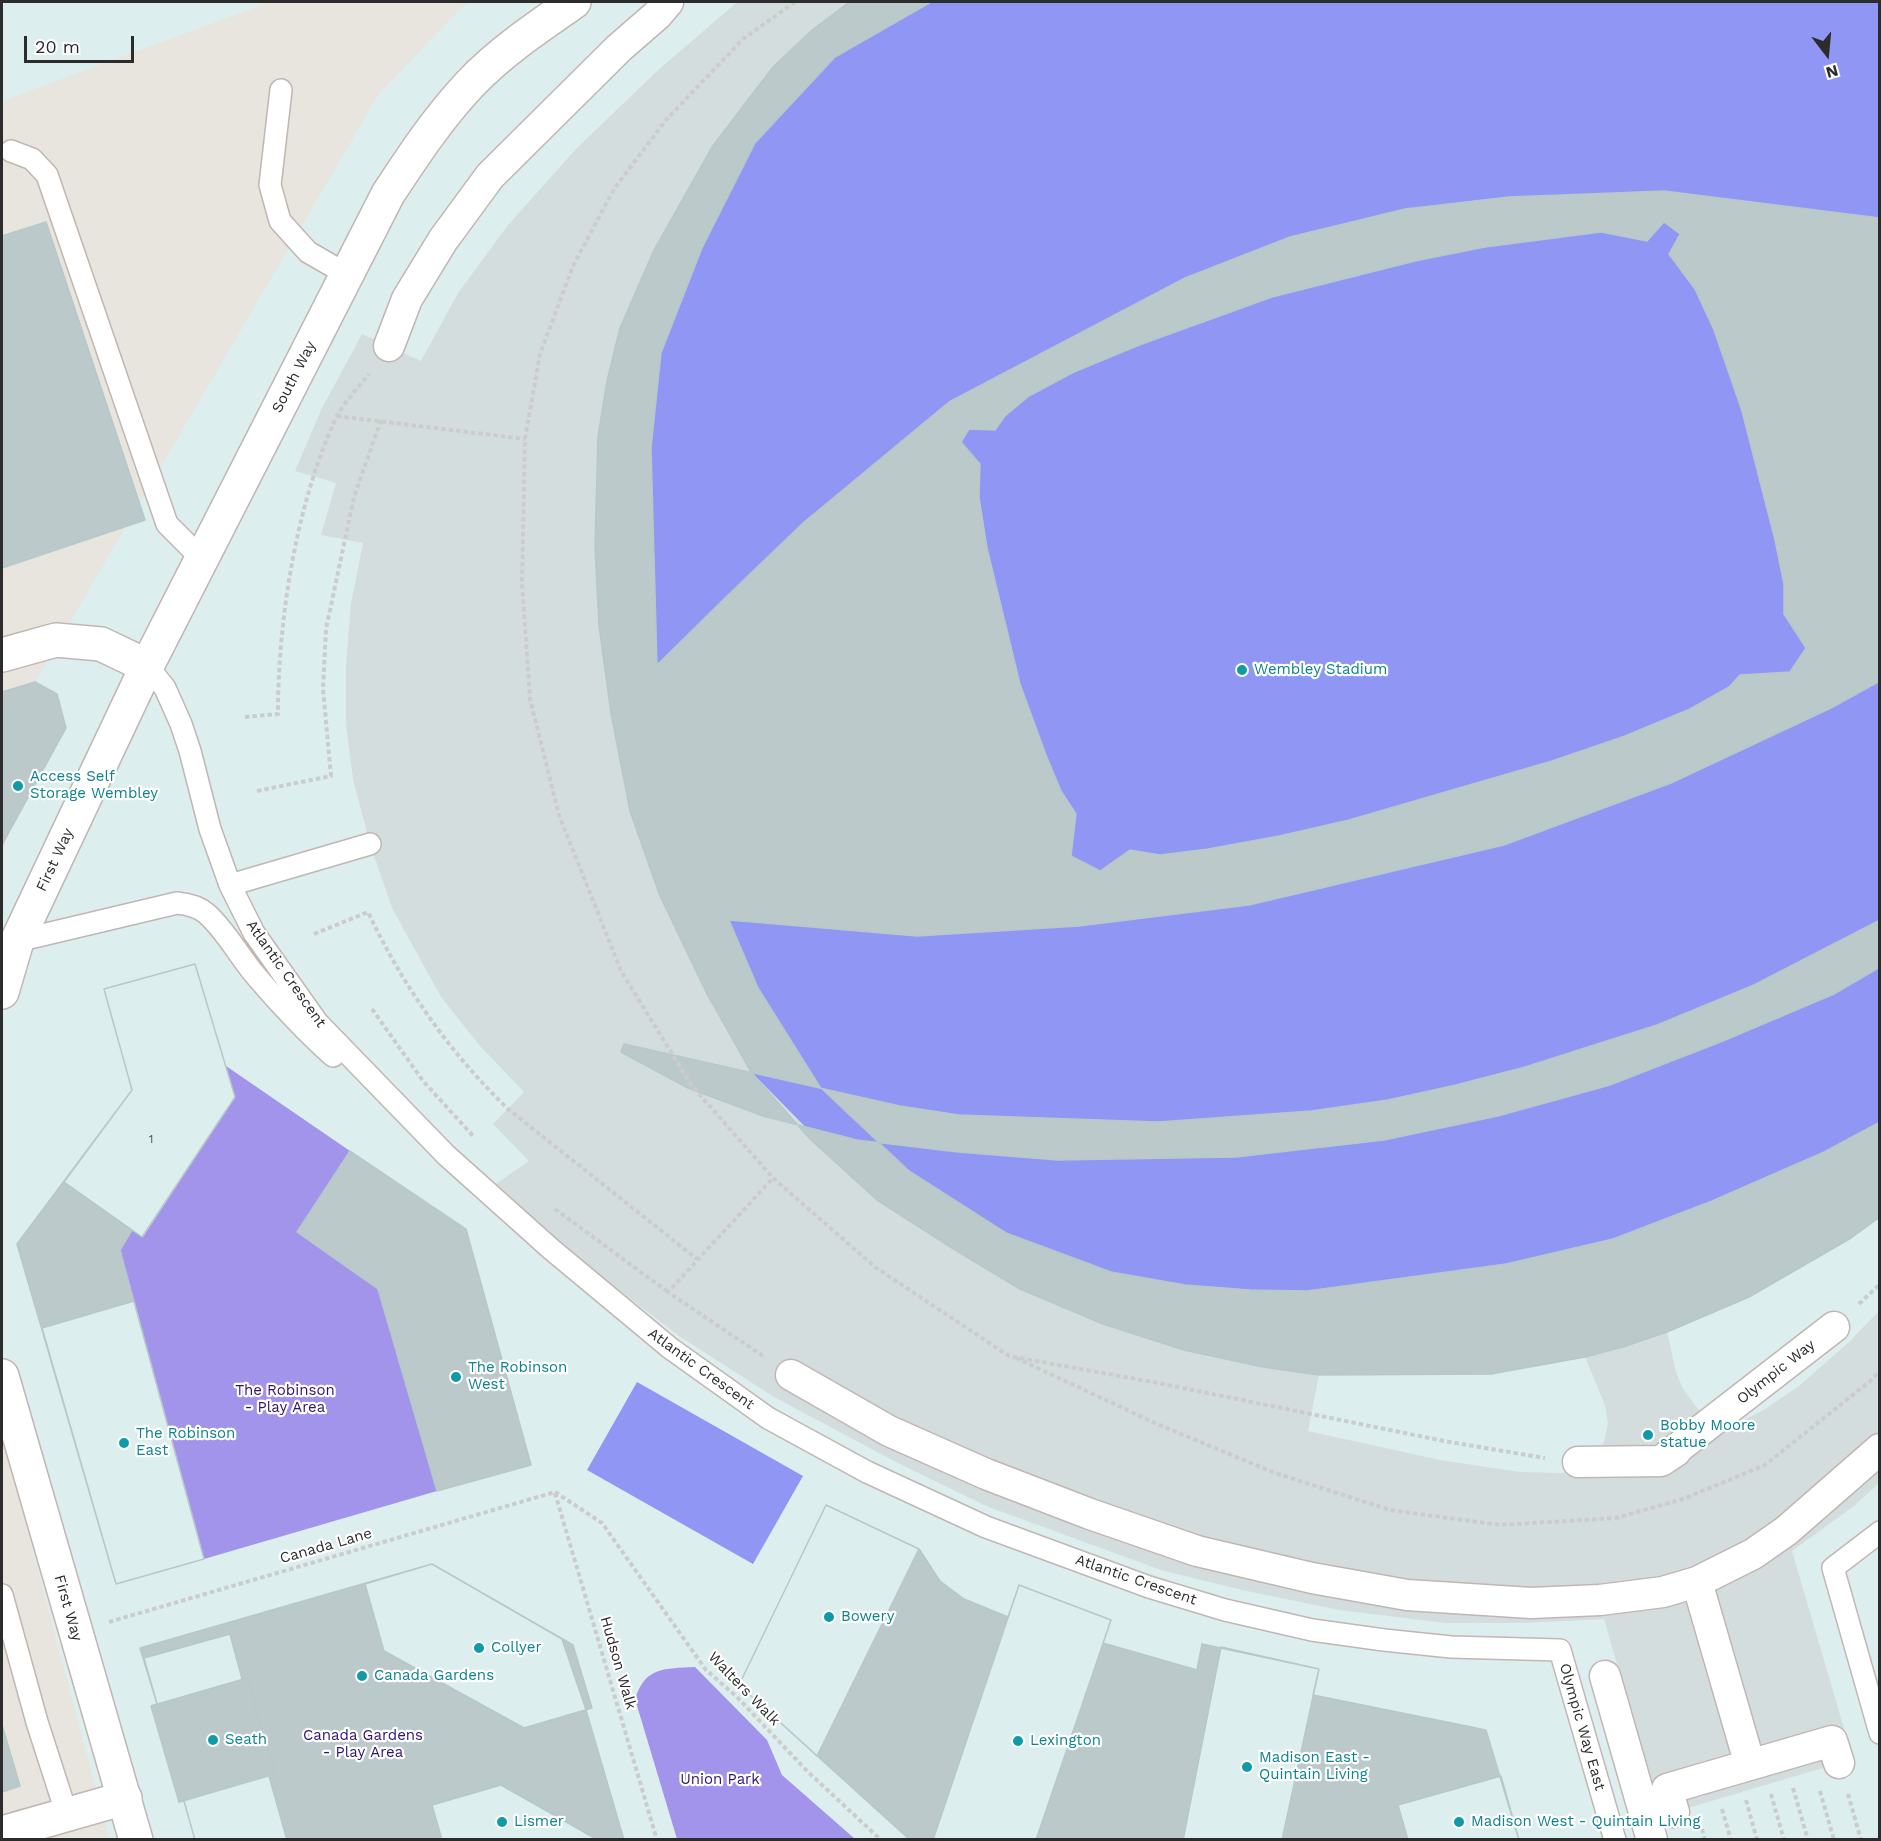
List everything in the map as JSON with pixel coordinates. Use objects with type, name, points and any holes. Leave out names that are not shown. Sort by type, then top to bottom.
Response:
[{"type":"main road","name":"South Way","points":[[147,666],[388,194],[429,133],[471,83],[532,31],[574,2]]},
{"type":"main road","points":[[2,656],[56,640],[101,644],[147,666]]},
{"type":"main road","name":"First Way","points":[[2,992],[17,941],[147,666]]},
{"type":"main road","name":"First Way","points":[[2,1376],[136,1839]]},
{"type":"main road","points":[[2,1833],[124,1798]]},
{"type":"street","points":[[389,346],[407,299],[443,240],[490,176],[668,2]]},
{"type":"street","name":"Olympic Way","points":[[1661,1461],[1834,1327]]},
{"type":"street","points":[[791,1375],[889,1431],[986,1474],[1090,1514],[1197,1551],[1312,1578],[1407,1596],[1531,1603],[1638,1596],[1663,1592],[1697,1582],[1753,1554],[1786,1531],[1880,1449]]},
{"type":"street","name":"Olympic Way","points":[[1661,1461],[1736,1410]]},
{"type":"street","points":[[1578,1462],[1661,1461]]},
{"type":"street","points":[[1697,1582],[1752,1777]]},
{"type":"street","points":[[1605,1676],[1652,1839]]},
{"type":"lane","points":[[281,90],[270,185],[280,221],[308,252],[346,274]]},
{"type":"lane","points":[[11,151],[32,159],[47,175],[167,524],[202,560]]},
{"type":"lane","name":"Atlantic Crescent","points":[[147,666],[165,688],[180,724],[190,752],[210,829],[230,885],[254,933],[317,1022],[446,1155],[551,1249],[670,1348],[768,1418],[867,1472],[986,1527],[1149,1587],[1225,1610],[1312,1630],[1451,1647],[1560,1650]]},
{"type":"lane","points":[[230,885],[370,844]]},
{"type":"lane","points":[[17,941],[177,903],[192,905],[205,912],[217,924],[255,975],[304,1031],[446,1155]]},
{"type":"lane","points":[[1880,1532],[1833,1568],[1880,1733]]},
{"type":"lane","points":[[2,1595],[37,1722],[66,1815]]},
{"type":"lane","name":"Olympic Way East","points":[[1560,1650],[1615,1839]]},
{"type":"path","points":[[795,2],[743,39],[666,120],[614,189],[573,266],[540,354],[525,439],[522,583],[530,699],[559,815],[621,971],[692,1086],[773,1179],[874,1267],[1010,1356],[1157,1424],[1275,1473],[1390,1510],[1500,1525],[1616,1518],[1693,1495],[1765,1465],[1880,1371]]},
{"type":"path","points":[[245,717],[278,714],[282,628],[293,560],[313,477],[337,416],[389,346]]},
{"type":"path","points":[[337,416],[525,439]]},
{"type":"path","points":[[257,791],[331,776],[323,689],[326,629],[354,497],[381,420]]},
{"type":"path","points":[[315,934],[368,912],[393,960],[426,1014],[488,1090],[508,1109],[697,1259]]},
{"type":"path","points":[[372,1009],[423,1081],[480,1144]]},
{"type":"path","points":[[668,1292],[773,1179]]},
{"type":"path","points":[[546,1202],[668,1292],[791,1375]]},
{"type":"path","points":[[1010,1356],[1170,1385],[1455,1443],[1578,1462]]},
{"type":"path","name":"Canada Lane","points":[[104,1624],[555,1492]]},
{"type":"path","name":"Hudson Walk","points":[[555,1492],[657,1839]]},
{"type":"path","name":"Walters Walk","points":[[555,1492],[602,1523],[706,1670],[737,1697],[806,1770],[881,1839]]},
{"type":"path","points":[[1731,1839],[1752,1777]]},
{"type":"path","points":[[1752,1777],[1757,1839]]},
{"type":"path","points":[[1752,1777],[1784,1839]]},
{"type":"path","points":[[1752,1777],[1808,1839]]},
{"type":"path","points":[[1752,1777],[1834,1839]]},
{"type":"path","points":[[1752,1777],[1861,1839]]},
{"type":"shaded area","points":[[270,2],[472,2],[462,7],[379,94],[35,682],[31,724],[2,859],[2,101]]},
{"type":"shaded area","points":[[737,2],[849,2],[811,31],[773,67],[712,147],[654,250],[620,328],[607,381],[598,436],[599,626],[611,713],[630,811],[660,896],[707,994],[751,1072],[877,1200],[1020,1289],[1184,1350],[1263,1367],[1319,1375],[1308,1431],[1440,1460],[1520,1472],[1563,1473],[1575,1469],[1597,1454],[1604,1442],[1608,1424],[1605,1405],[1585,1357],[1667,1332],[1676,1372],[1683,1389],[1697,1408],[1710,1417],[1727,1421],[1744,1420],[1762,1411],[1799,1386],[1849,1342],[1879,1311],[1879,1483],[1854,1506],[1792,1551],[1853,1759],[1661,1816],[1604,1619],[1523,1623],[1445,1623],[1339,1610],[1161,1570],[986,1506],[894,1461],[774,1397],[679,1336],[552,1239],[493,1186],[529,1161],[493,1124],[524,1092],[480,1046],[441,997],[392,908],[370,844],[353,779],[346,725],[346,665],[351,603],[363,543],[321,535],[336,483],[295,471],[322,408],[362,334],[421,361],[458,293],[508,225],[576,149],[656,72]]},
{"type":"shaded area","name":"Wembley Stadium","points":[[849,2],[1879,2],[1879,1217],[1851,1238],[1749,1297],[1667,1332],[1623,1347],[1491,1374],[1319,1375],[1263,1367],[1184,1350],[1021,1289],[877,1200],[751,1072],[707,994],[660,896],[630,811],[611,713],[599,626],[598,436],[607,381],[620,328],[654,250],[712,147],[773,67],[811,31]]},
{"type":"shaded area","points":[[637,1382],[803,1476],[753,1564],[587,1470]]},
{"type":"shaded area","points":[[2,1434],[109,1839],[2,1839]]},
{"type":"green space","name":"The Robinson - Play Area","points":[[226,1066],[350,1151],[297,1232],[378,1289],[437,1491],[204,1559],[120,1250],[132,1230],[143,1237],[235,1097]]},
{"type":"green space","name":"Union Park","points":[[695,1667],[767,1740],[782,1775],[855,1839],[677,1839],[635,1699],[645,1680],[658,1671]]},
{"type":"building","name":"Wembley Stadium","points":[[849,2],[1880,2],[1880,1217],[1851,1238],[1749,1297],[1667,1332],[1623,1347],[1585,1357],[1491,1374],[1319,1375],[1263,1367],[1184,1350],[1103,1324],[1020,1289],[877,1200],[810,1139],[751,1072],[707,994],[660,896],[630,811],[611,713],[599,626],[595,546],[598,436],[607,381],[620,328],[654,250],[712,147],[773,67],[811,31]],"holes":[[[1664,222],[1680,234],[1669,254],[1695,289],[1714,330],[1742,411],[1775,540],[1784,584],[1784,614],[1806,648],[1790,672],[1740,675],[1729,687],[1690,709],[1625,736],[1552,761],[1349,820],[1208,849],[1160,855],[1130,850],[1100,871],[1071,856],[1076,814],[1061,791],[1020,684],[987,548],[979,497],[980,464],[961,442],[969,429],[995,430],[1005,416],[1029,396],[1074,372],[1142,344],[1272,297],[1415,261],[1485,247],[1601,232],[1647,241]]]},
{"type":"building","points":[[931,2],[1880,2],[1880,218],[1664,191],[1509,197],[1405,209],[1290,237],[1185,278],[949,402],[803,523],[657,665],[651,448],[661,353],[702,248],[755,143],[835,57]]},
{"type":"building","points":[[46,222],[145,520],[2,568],[2,236]]},
{"type":"building","points":[[1880,681],[1880,1122],[1824,1152],[1712,1201],[1613,1239],[1506,1264],[1307,1291],[1250,1290],[1185,1285],[1111,1272],[1006,1233],[909,1171],[820,1087],[758,988],[729,920],[917,936],[1079,926],[1249,905],[1504,845],[1671,783],[1831,708]]},
{"type":"building","name":"Access Self Storage Wembley","points":[[35,682],[57,694],[66,728],[2,845],[2,692]]},
{"type":"building","points":[[1880,920],[1880,967],[1834,994],[1610,1085],[1498,1116],[1384,1140],[1236,1157],[1058,1160],[958,1152],[857,1140],[763,1116],[688,1088],[621,1052],[624,1044],[900,1106],[959,1115],[1158,1122],[1311,1111],[1388,1100],[1456,1085],[1525,1067],[1657,1025],[1754,985]]},
{"type":"building","points":[[195,964],[235,1097],[142,1237],[132,1230],[120,1250],[204,1559],[116,1584],[17,1244],[132,1090],[104,989]]},
{"type":"building","points":[[195,964],[235,1097],[142,1237],[64,1182],[132,1090],[104,989]]},
{"type":"building","name":"The Robinson West","points":[[350,1151],[466,1229],[531,1465],[437,1491],[378,1289],[297,1232]]},
{"type":"building","name":"The Robinson East","points":[[134,1301],[204,1559],[116,1584],[42,1328]]},
{"type":"building","name":"Bowery","points":[[826,1505],[919,1549],[817,1756],[739,1685]]},
{"type":"building","points":[[826,1505],[919,1549],[940,1581],[964,1599],[1008,1617],[1019,1585],[1111,1620],[1103,1643],[1197,1670],[1202,1644],[1319,1669],[1313,1695],[1486,1730],[1519,1840],[910,1840],[739,1685]]},
{"type":"building","name":"Collyer","points":[[432,1564],[573,1645],[592,1708],[524,1728],[384,1651],[365,1584]]},
{"type":"building","name":"Canada Gardens","points":[[432,1564],[562,1639],[586,1710],[624,1840],[195,1840],[184,1801],[179,1802],[151,1706],[157,1704],[140,1648]]},
{"type":"building","name":"Lexington","points":[[1019,1585],[1111,1620],[1036,1840],[933,1840]]},
{"type":"building","points":[[230,1634],[242,1679],[247,1678],[275,1774],[269,1776],[287,1840],[195,1840],[184,1801],[179,1802],[151,1706],[157,1704],[144,1658]]},
{"type":"building","name":"Madison East - Quintain Living","points":[[1221,1647],[1319,1669],[1282,1840],[1183,1840]]},
{"type":"building","name":"Seath","points":[[247,1678],[275,1774],[179,1802],[151,1706]]},
{"type":"building","points":[[2,1725],[20,1786],[2,1792]]},
{"type":"building","name":"Madison West - Quintain Living","points":[[1501,1776],[1519,1840],[1408,1840],[1398,1805]]},
{"type":"building","name":"Lismer","points":[[501,1785],[598,1840],[442,1840],[432,1805]]},
{"type":"place","name":"Wembley Stadium","points":[[1242,670]]},
{"type":"place","name":"Access Self Storage Wembley","points":[[18,786]]},
{"type":"place","name":"The Robinson West","points":[[456,1377]]},
{"type":"place","name":"Bobby Moore statue","points":[[1648,1435]]},
{"type":"place","name":"The Robinson East","points":[[124,1443]]},
{"type":"place","name":"Bowery","points":[[829,1617]]},
{"type":"place","name":"Collyer","points":[[479,1648]]},
{"type":"place","name":"Canada Gardens","points":[[362,1676]]},
{"type":"place","name":"Seath","points":[[213,1740]]},
{"type":"place","name":"Lexington","points":[[1018,1741]]},
{"type":"place","name":"Madison East - Quintain Living","points":[[1247,1767]]},
{"type":"place","name":"Lismer","points":[[502,1822]]},
{"type":"place","name":"Madison West - Quintain Living","points":[[1459,1822]]},
{"type":"park label","name":"Canada Gardens - Play Area","points":[[363,1744]]}]
